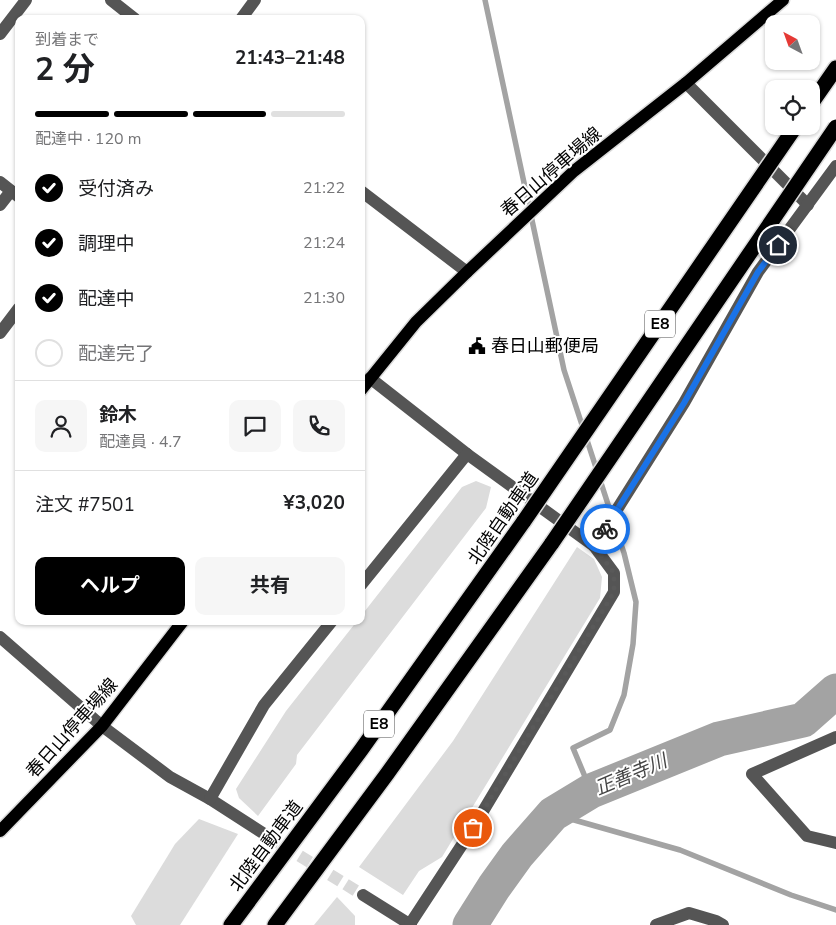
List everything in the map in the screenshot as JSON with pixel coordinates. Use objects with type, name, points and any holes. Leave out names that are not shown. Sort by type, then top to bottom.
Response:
[{"type":"highway","points":[[820,91],[836,68]]},
{"type":"highway","name":"E8","points":[[275,925],[387,774],[552,543],[836,127]]},
{"type":"highway","name":"北陸自動車道","points":[[231,925],[361,750],[524,521],[790,135]]},
{"type":"main road","name":"春日山停車場線","points":[[365,385],[416,322],[574,171],[686,83],[783,0]]},
{"type":"main road","name":"春日山停車場線","points":[[0,831],[102,726],[180,625]]},
{"type":"street","points":[[0,34],[26,0]]},
{"type":"street","points":[[111,0],[128,15]]},
{"type":"street","points":[[244,15],[255,0]]},
{"type":"street","points":[[686,83],[808,205]]},
{"type":"street","points":[[594,546],[684,403],[758,272],[836,166]]},
{"type":"street","points":[[0,182],[15,194],[0,205]]},
{"type":"street","points":[[365,194],[467,272]]},
{"type":"street","points":[[0,333],[15,313]]},
{"type":"street","points":[[363,895],[410,925],[473,828],[614,592],[614,573],[594,546],[467,454],[370,378]]},
{"type":"street","points":[[365,580],[467,454]]},
{"type":"street","points":[[210,800],[264,705],[329,625]]},
{"type":"street","points":[[0,638],[102,726],[170,777],[269,837]]},
{"type":"street","points":[[836,736],[752,774],[807,836],[836,843]]},
{"type":"street","points":[[656,925],[689,913],[724,925]]},
{"type":"shaded area","points":[[476,481],[491,487],[486,508],[297,755],[296,764],[258,816],[239,798],[236,789],[286,711],[354,625],[365,625],[365,611],[462,487]]},
{"type":"shaded area","points":[[577,547],[594,559],[602,577],[600,598],[442,857],[419,871],[403,895],[359,867],[453,741]]},
{"type":"shaded area","points":[[199,819],[238,834],[180,925],[136,925],[131,916],[175,844]]},
{"type":"shaded area","points":[[337,897],[355,916],[355,925],[314,925]]},
{"type":"waterway","points":[[485,0],[564,370],[624,553],[636,602],[633,644],[624,695],[610,730],[573,748],[591,791]]},
{"type":"waterway","name":"正善寺川","points":[[470,925],[517,855],[553,814],[591,791],[719,739],[803,720],[836,691]]},
{"type":"waterway","points":[[553,814],[680,850],[791,895],[836,910]]},
{"type":"tunnel","points":[[269,837],[363,895]]},
{"type":"way so far","points":[[473,828],[614,592],[614,573],[594,546],[605,529]]},
{"type":"place","name":"春日山郵便局","points":[[477,346]]},
{"type":"route","points":[[605,529],[684,403],[758,272],[778,245]]}]
